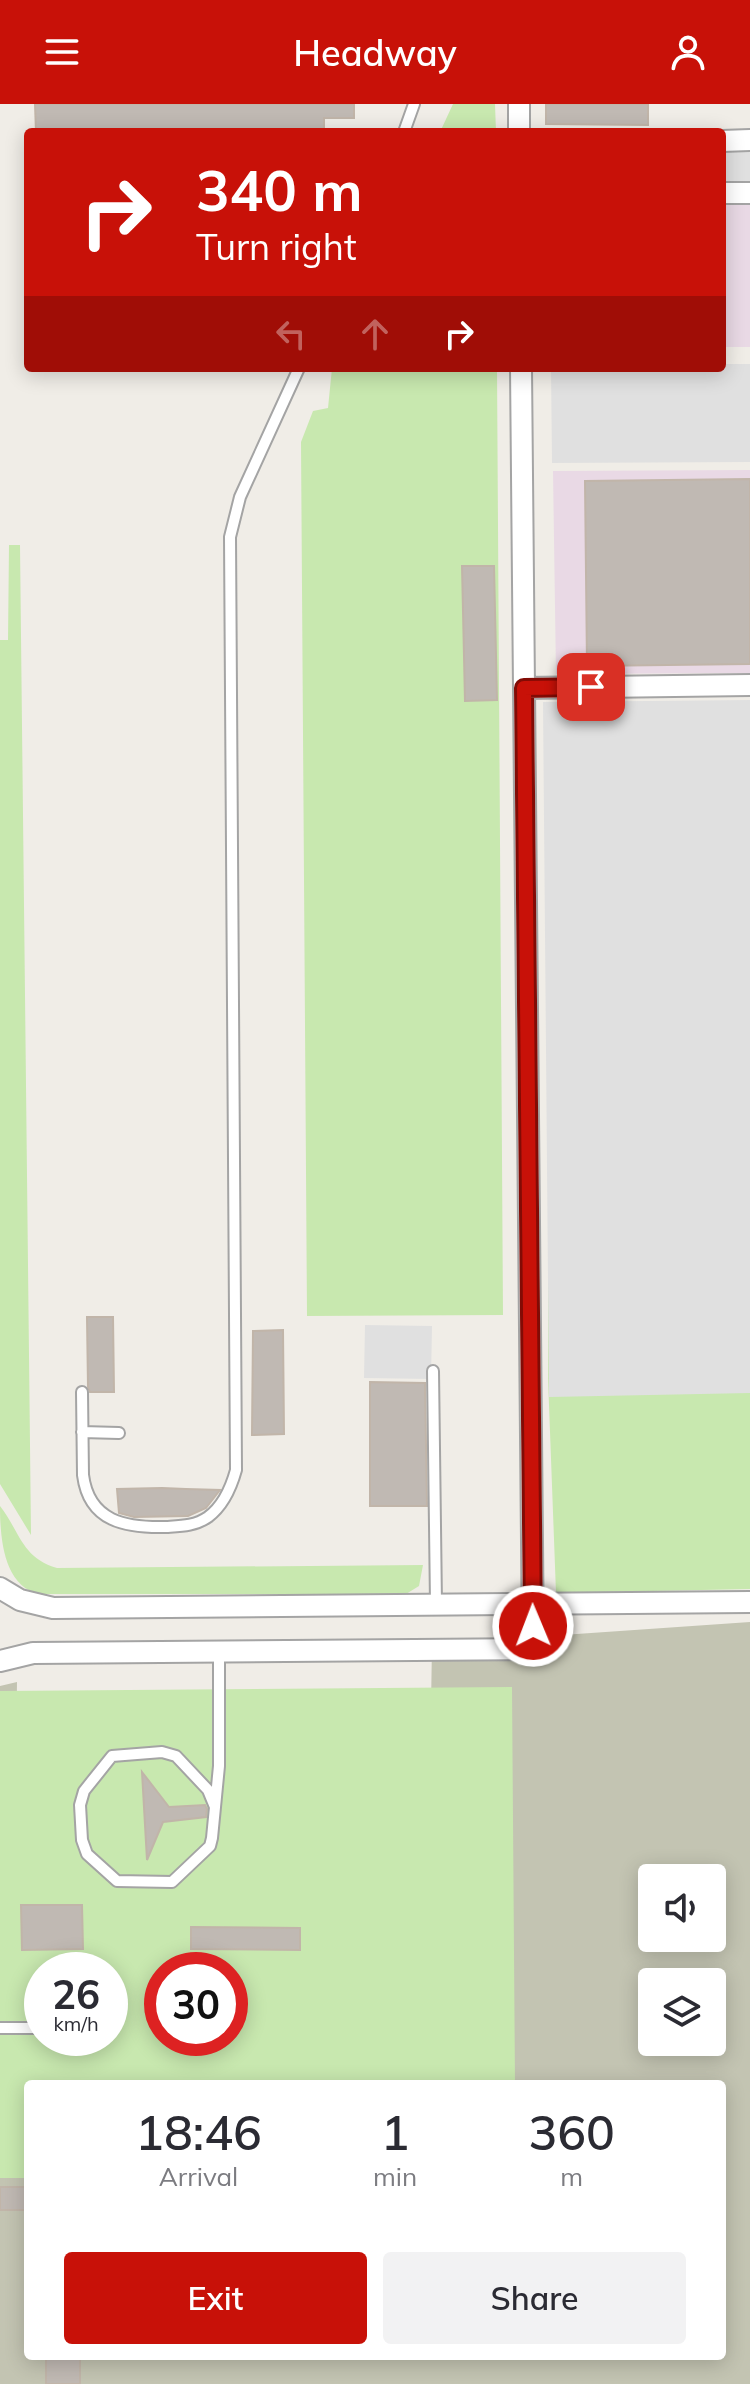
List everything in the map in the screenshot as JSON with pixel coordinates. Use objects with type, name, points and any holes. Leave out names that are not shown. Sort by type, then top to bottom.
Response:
[{"type":"street","points":[[519,104],[519,128]]},
{"type":"street","points":[[726,141],[750,140]]},
{"type":"street","points":[[726,193],[750,193]]},
{"type":"street","points":[[0,1661],[33,1653],[533,1649],[521,372]]},
{"type":"street","points":[[524,688],[750,685]]},
{"type":"street","points":[[0,1588],[20,1600],[53,1608],[750,1602]]},
{"type":"lane","points":[[405,128],[414,104]]},
{"type":"lane","points":[[82,1392],[85,1488],[96,1509],[116,1523],[140,1528],[197,1523],[216,1510],[232,1485],[236,1447],[230,537],[240,497],[297,372]]},
{"type":"lane","points":[[433,1371],[436,1604]]},
{"type":"lane","points":[[82,1432],[119,1433]]},
{"type":"lane","points":[[215,1807],[208,1790],[176,1756],[162,1752],[118,1753],[108,1759],[81,1798],[82,1840],[87,1854],[117,1881],[172,1882],[210,1846],[215,1807],[219,1766],[219,1651]]},
{"type":"lane","points":[[0,2028],[24,2028]]},
{"type":"shaded area","points":[[726,148],[750,148],[750,183],[726,184]]},
{"type":"shaded area","points":[[726,204],[750,204],[750,347],[726,347]]},
{"type":"shaded area","points":[[726,364],[750,364],[750,462],[552,463],[551,372],[726,372]]},
{"type":"shaded area","points":[[750,470],[750,673],[556,674],[553,471]]},
{"type":"shaded area","points":[[750,700],[750,1393],[549,1397],[543,702]]},
{"type":"shaded area","points":[[365,1325],[432,1326],[431,1379],[364,1378]]},
{"type":"shaded area","points":[[750,1622],[750,2384],[0,2384],[0,1686],[17,1682],[13,1960],[24,1960],[24,2056],[128,2056],[128,1959],[144,1959],[144,2056],[248,2056],[248,1959],[427,1958],[432,1644]]},
{"type":"green space","points":[[453,104],[495,104],[496,128],[442,128]]},
{"type":"green space","points":[[332,372],[497,372],[503,1315],[307,1316],[301,442],[313,411],[328,408]]},
{"type":"green space","points":[[9,545],[20,545],[31,1535],[0,1484],[0,640],[8,640]]},
{"type":"green space","points":[[750,1202],[750,1589],[556,1593],[548,1378],[548,1206]]},
{"type":"green space","points":[[0,1506],[29,1551],[45,1564],[57,1568],[423,1565],[419,1586],[406,1594],[40,1594],[18,1582],[11,1571],[3,1545]]},
{"type":"green space","points":[[512,1687],[515,2080],[24,2080],[24,2178],[0,2178],[0,1691]]},
{"type":"building","points":[[35,104],[354,104],[354,118],[324,118],[324,128],[36,128]]},
{"type":"building","points":[[546,104],[648,104],[648,125],[546,124]]},
{"type":"building","points":[[750,479],[750,664],[587,666],[585,481]]},
{"type":"building","points":[[462,566],[494,566],[497,700],[465,701]]},
{"type":"building","points":[[87,1317],[113,1317],[114,1392],[90,1392],[88,1387]]},
{"type":"building","points":[[283,1330],[284,1434],[252,1435],[253,1331]]},
{"type":"building","points":[[370,1382],[425,1383],[427,1506],[370,1506]]},
{"type":"building","points":[[117,1489],[220,1490],[206,1508],[188,1516],[134,1517],[119,1513]]},
{"type":"building","points":[[142,1772],[169,1807],[205,1805],[207,1809],[206,1817],[163,1822],[147,1860]]},
{"type":"building","points":[[21,1905],[82,1905],[83,1949],[22,1950]]},
{"type":"building","points":[[191,1927],[300,1928],[300,1950],[191,1949]]},
{"type":"building","points":[[0,2187],[24,2187],[24,2210],[0,2210]]},
{"type":"building","points":[[46,2360],[80,2360],[80,2384],[46,2384]]},
{"type":"route","points":[[533,1626],[524,688],[591,687]]}]
